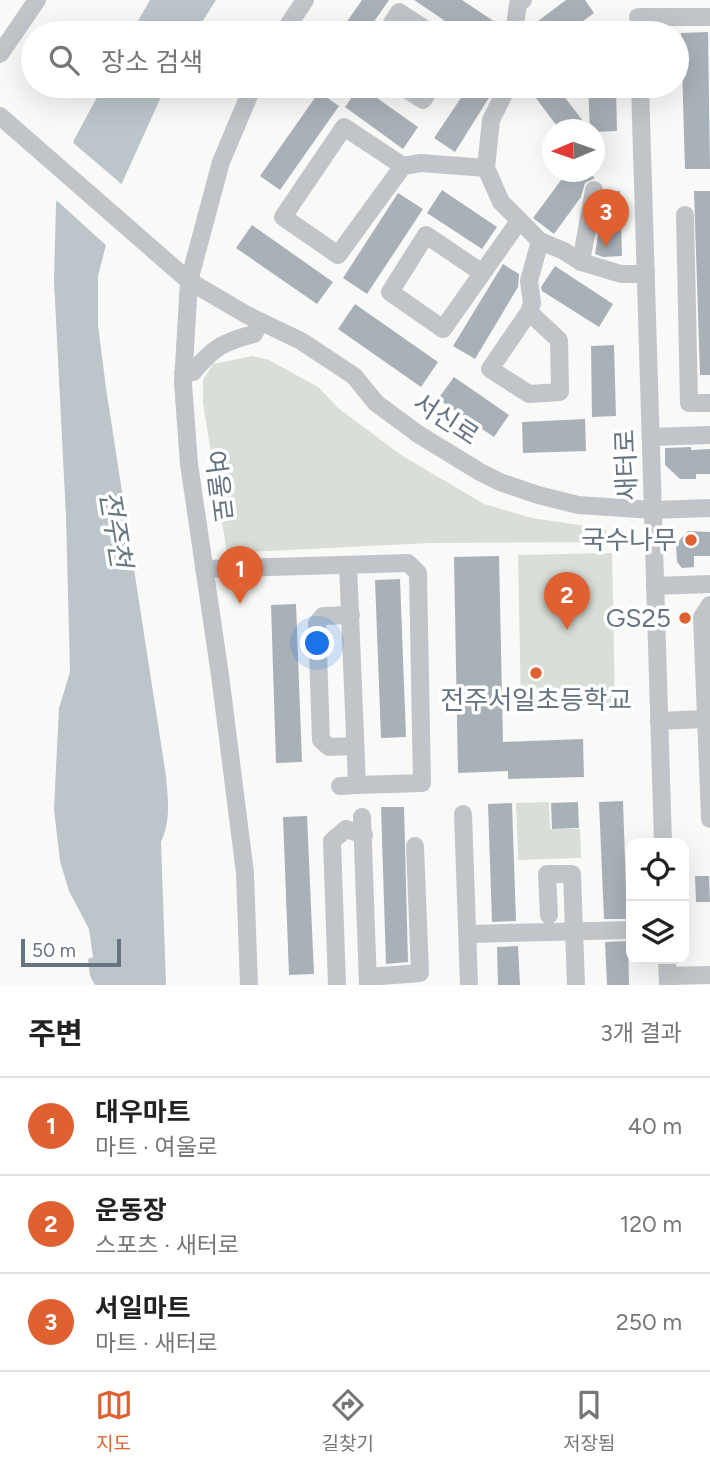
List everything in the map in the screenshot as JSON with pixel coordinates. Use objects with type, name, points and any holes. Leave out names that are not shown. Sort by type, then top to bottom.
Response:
[{"type":"street","points":[[23,21],[37,0]]},
{"type":"street","points":[[292,21],[306,0]]},
{"type":"street","points":[[515,21],[517,1]]},
{"type":"street","points":[[393,21],[399,12],[412,21]]},
{"type":"street","points":[[638,20],[710,17]]},
{"type":"street","points":[[0,54],[21,23]]},
{"type":"street","name":"여울로","points":[[248,98],[221,162],[189,281],[183,373],[189,464],[245,873],[249,985]]},
{"type":"street","points":[[502,98],[491,120],[486,168],[500,202],[540,241],[581,262],[621,274],[646,274]]},
{"type":"street","name":"새터로","points":[[640,98],[663,838]]},
{"type":"street","name":"서신로","points":[[0,116],[189,281],[260,322],[301,341],[354,376],[376,403],[418,434],[500,482],[578,505],[653,510],[710,508]]},
{"type":"street","points":[[403,166],[338,255],[283,217],[344,127],[403,166],[421,163],[486,168]]},
{"type":"street","points":[[581,262],[594,190]]},
{"type":"street","points":[[685,215],[689,403],[710,402]]},
{"type":"street","points":[[481,272],[426,235],[390,292],[443,329],[519,221]]},
{"type":"street","points":[[529,312],[559,340],[560,392],[529,394],[490,369],[529,312],[532,303],[529,281],[540,241]]},
{"type":"street","points":[[183,373],[193,372],[214,348],[254,334],[260,322]]},
{"type":"street","points":[[651,437],[710,435]]},
{"type":"street","points":[[204,569],[408,563],[418,573],[422,783],[349,786],[355,746],[348,565]]},
{"type":"street","points":[[654,586],[710,584]]},
{"type":"street","points":[[710,605],[702,617],[710,819]]},
{"type":"street","points":[[351,615],[323,617],[317,623],[321,740],[329,747],[355,746]]},
{"type":"street","points":[[659,721],[705,719]]},
{"type":"street","points":[[463,814],[469,985]]},
{"type":"street","points":[[337,985],[332,841],[346,829],[363,826],[368,981],[421,979],[415,846]]},
{"type":"street","points":[[549,915],[547,874],[572,874],[576,985]]},
{"type":"street","points":[[468,934],[626,930]]},
{"type":"street","points":[[667,973],[710,975]]},
{"type":"shaded area","points":[[252,356],[269,360],[318,387],[338,408],[401,455],[484,504],[532,518],[606,529],[607,542],[430,543],[227,553],[203,403],[203,380],[213,364]]},
{"type":"shaded area","points":[[612,553],[615,705],[521,707],[518,555]]},
{"type":"shaded area","points":[[549,802],[550,829],[580,829],[581,858],[518,860],[516,803]]},
{"type":"water","points":[[150,0],[216,0],[203,21],[138,21]]},
{"type":"water","name":"전주천","points":[[97,98],[161,98],[122,183],[98,276],[98,325],[166,776],[168,818],[161,842],[166,985],[95,985],[90,976],[88,959],[93,957],[89,929],[69,891],[60,861],[54,809],[59,708],[70,672],[66,517],[54,281],[56,203],[74,140]]},
{"type":"pier","points":[[71,141],[125,187],[109,248],[54,198]]},
{"type":"building","points":[[362,0],[389,0],[374,21],[347,21]]},
{"type":"building","points":[[414,0],[462,0],[494,21],[445,21]]},
{"type":"building","points":[[566,0],[585,0],[594,13],[583,21],[538,21]]},
{"type":"building","points":[[708,32],[710,169],[685,169],[683,98],[689,98],[689,33]]},
{"type":"building","points":[[315,98],[328,98],[339,106],[280,190],[260,176]]},
{"type":"building","points":[[351,98],[377,98],[418,127],[403,149],[345,107]]},
{"type":"building","points":[[461,98],[489,98],[455,152],[434,138]]},
{"type":"building","points":[[536,98],[565,98],[582,119],[552,119]]},
{"type":"building","points":[[589,98],[616,98],[617,131],[605,132],[605,119],[590,119]]},
{"type":"building","points":[[560,182],[587,182],[581,197],[554,234],[533,218]]},
{"type":"building","points":[[442,190],[497,227],[482,249],[427,213]]},
{"type":"building","points":[[605,191],[620,191],[622,256],[603,257],[595,254],[602,211],[605,211]]},
{"type":"building","points":[[694,191],[710,191],[710,375],[700,375]]},
{"type":"building","points":[[398,193],[423,209],[367,294],[343,278]]},
{"type":"building","points":[[252,225],[333,282],[317,304],[236,248]]},
{"type":"building","points":[[503,264],[519,274],[518,287],[475,359],[453,346]]},
{"type":"building","points":[[555,266],[613,304],[599,327],[542,291],[541,287]]},
{"type":"building","points":[[355,304],[438,362],[421,387],[338,329]]},
{"type":"building","points":[[614,345],[616,416],[592,417],[591,346]]},
{"type":"building","points":[[454,377],[509,415],[494,437],[438,399]]},
{"type":"building","points":[[585,419],[586,451],[523,453],[522,422]]},
{"type":"building","points":[[691,447],[691,450],[710,449],[710,474],[696,474],[696,479],[680,479],[665,465],[665,448]]},
{"type":"building","points":[[688,531],[710,532],[710,556],[694,556],[694,567],[682,568],[677,562],[676,544]]},
{"type":"building","points":[[499,556],[503,742],[583,739],[584,777],[508,779],[508,771],[458,773],[454,557]]},
{"type":"building","points":[[400,579],[406,737],[381,738],[375,580]]},
{"type":"building","points":[[296,604],[302,762],[276,763],[271,605]]},
{"type":"building","points":[[623,801],[626,919],[604,919],[599,802]]},
{"type":"building","points":[[578,802],[579,828],[552,829],[551,803]]},
{"type":"building","points":[[512,803],[516,921],[492,922],[488,804]]},
{"type":"building","points":[[381,807],[404,807],[408,962],[386,964]]},
{"type":"building","points":[[307,816],[314,974],[289,975],[283,817]]},
{"type":"building","points":[[695,876],[709,876],[710,902],[696,902]]},
{"type":"building","points":[[626,941],[629,985],[607,985],[605,942]]},
{"type":"building","points":[[518,946],[520,985],[498,985],[497,947]]},
{"type":"place","name":"서일마트","points":[[606,247]]},
{"type":"place","name":"국수나무","points":[[691,540]]},
{"type":"place","name":"대우마트","points":[[240,604]]},
{"type":"place","name":"GS25","points":[[685,618]]},
{"type":"place","name":"운동장","points":[[567,630]]},
{"type":"place","name":"전주서일초등학교","points":[[536,673]]}]
